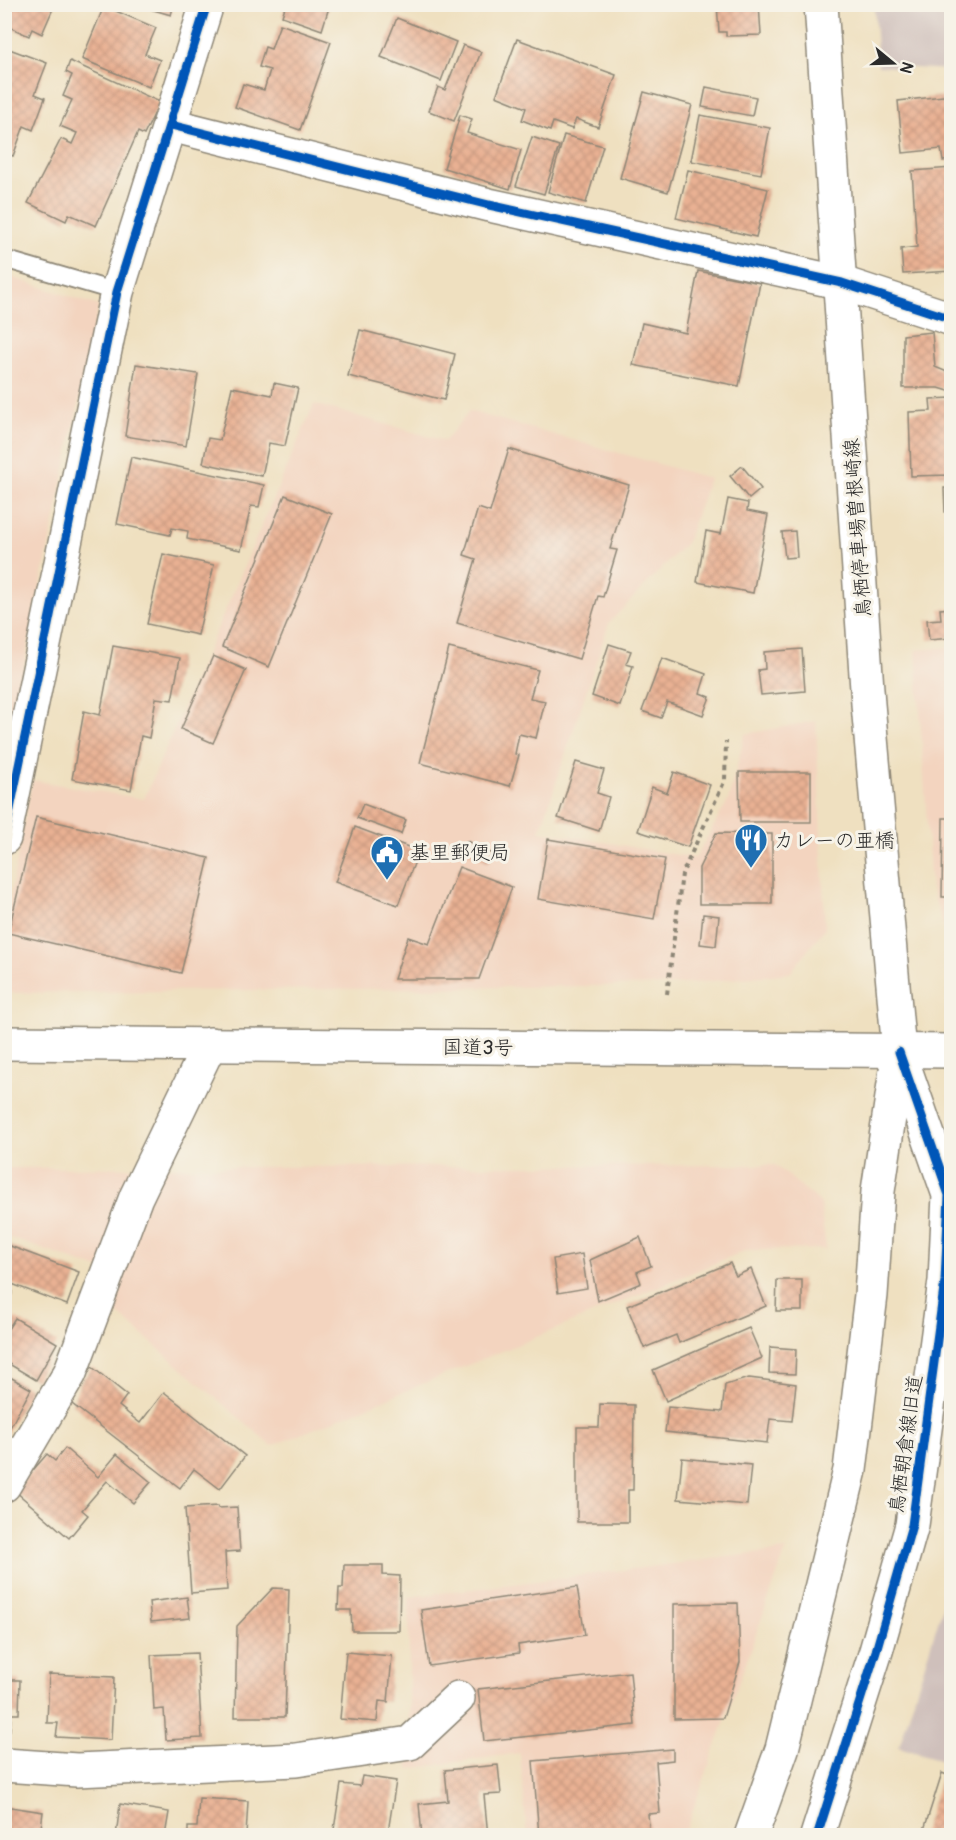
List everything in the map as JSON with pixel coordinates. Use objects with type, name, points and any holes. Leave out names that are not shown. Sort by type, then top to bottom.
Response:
[{"type":"main road","points":[[4,838],[117,292],[207,4]]},
{"type":"main road","name":"鳥栖停車場曽根崎線","points":[[821,4],[842,283],[868,704],[899,1052]]},
{"type":"main road","points":[[171,125],[489,205],[842,283],[951,319]]},
{"type":"main road","name":"国道3号","points":[[4,1043],[951,1052]]},
{"type":"main road","points":[[4,1485],[70,1373],[135,1197],[210,1044]]},
{"type":"main road","points":[[751,1836],[782,1749],[850,1470],[871,1295],[878,1191],[899,1052]]},
{"type":"main road","name":"鳥栖朝倉線旧道","points":[[817,1836],[863,1694],[912,1525],[945,1281],[949,1195],[899,1052]]},
{"type":"main road","points":[[4,1765],[77,1770],[296,1760],[410,1743],[458,1698]]},
{"type":"lane","points":[[4,259],[117,292]]},
{"type":"path","points":[[667,994],[681,874],[725,780],[726,741]]},
{"type":"shaded area","points":[[874,5],[951,5],[951,70],[878,66]]},
{"type":"shaded area","points":[[5,275],[99,306],[5,757]]},
{"type":"shaded area","points":[[314,404],[445,441],[469,411],[709,478],[687,542],[609,623],[540,831],[695,858],[728,801],[745,734],[816,721],[825,928],[790,973],[674,985],[5,993],[5,923],[32,780],[144,799]]},
{"type":"shaded area","points":[[951,647],[951,946],[931,889],[916,650]]},
{"type":"shaded area","points":[[775,1165],[820,1202],[826,1249],[747,1250],[272,1446],[109,1306],[113,1274],[5,1236],[5,1168]]},
{"type":"shaded area","points":[[786,1550],[684,1835],[527,1835],[520,1753],[409,1769],[409,1597]]},
{"type":"shaded area","points":[[951,1580],[951,1763],[899,1747]]},
{"type":"building","points":[[5,4],[55,4],[42,34],[32,29],[29,36],[5,25]]},
{"type":"building","points":[[133,4],[174,4],[171,15]]},
{"type":"building","points":[[286,4],[330,4],[322,30],[282,16]]},
{"type":"building","points":[[717,4],[759,4],[761,35],[726,36],[726,32],[719,32]]},
{"type":"building","points":[[104,6],[156,28],[145,54],[160,60],[149,87],[82,59]]},
{"type":"building","points":[[397,18],[456,42],[441,81],[381,57]]},
{"type":"building","points":[[280,24],[331,42],[300,130],[235,107],[243,84],[264,90],[270,70],[259,67],[265,47],[271,49]]},
{"type":"building","points":[[517,39],[616,75],[598,127],[576,119],[572,129],[553,122],[550,131],[522,120],[526,108],[496,96]]},
{"type":"building","points":[[463,45],[481,52],[454,121],[429,111],[438,87],[445,90]]},
{"type":"building","points":[[4,47],[47,63],[35,94],[45,98],[33,130],[24,126],[13,156],[4,153]]},
{"type":"building","points":[[70,61],[160,102],[144,135],[138,132],[96,226],[69,214],[66,221],[28,203],[61,139],[72,144],[77,133],[60,126],[72,100],[63,96],[72,75],[66,72]]},
{"type":"building","points":[[706,87],[756,97],[752,116],[702,107]]},
{"type":"building","points":[[644,92],[692,105],[668,192],[620,178]]},
{"type":"building","points":[[952,95],[952,160],[943,161],[941,149],[903,153],[898,101]]},
{"type":"building","points":[[460,115],[472,119],[467,133],[521,150],[510,189],[444,168]]},
{"type":"building","points":[[700,115],[770,128],[761,174],[691,161]]},
{"type":"building","points":[[564,135],[603,146],[586,203],[548,192]]},
{"type":"building","points":[[532,137],[559,146],[544,194],[516,186]]},
{"type":"building","points":[[952,168],[952,271],[903,274],[901,249],[917,247],[912,171]]},
{"type":"building","points":[[688,170],[768,189],[756,237],[676,218]]},
{"type":"building","points":[[698,271],[760,283],[739,386],[633,365],[642,323],[686,333]]},
{"type":"building","points":[[360,330],[455,354],[444,400],[348,376]]},
{"type":"building","points":[[932,332],[935,367],[952,374],[952,392],[939,388],[903,388],[903,335]]},
{"type":"building","points":[[136,364],[198,374],[186,446],[125,436]]},
{"type":"building","points":[[274,383],[298,388],[285,446],[269,443],[262,476],[203,463],[208,438],[220,440],[232,387],[272,395]]},
{"type":"building","points":[[952,398],[952,475],[911,476],[909,412],[931,411],[930,399]]},
{"type":"building","points":[[509,449],[629,485],[610,549],[617,550],[603,597],[598,596],[579,659],[457,623],[476,559],[464,555],[478,508],[490,512]]},
{"type":"building","points":[[131,457],[264,485],[259,507],[251,506],[241,550],[187,539],[188,531],[172,528],[170,535],[117,524]]},
{"type":"building","points":[[742,466],[761,489],[749,499],[730,476]]},
{"type":"building","points":[[944,488],[952,488],[952,512],[945,512]]},
{"type":"building","points":[[285,495],[332,514],[269,667],[222,647]]},
{"type":"building","points":[[728,499],[748,503],[747,511],[768,515],[753,593],[697,582],[706,531],[721,534]]},
{"type":"building","points":[[795,531],[797,557],[785,558],[782,532]]},
{"type":"building","points":[[163,554],[214,565],[198,635],[147,624]]},
{"type":"building","points":[[952,608],[952,638],[929,640],[927,620],[941,619],[940,609]]},
{"type":"building","points":[[609,644],[631,651],[626,664],[633,666],[620,706],[592,696]]},
{"type":"building","points":[[113,646],[180,658],[172,700],[156,698],[149,738],[141,736],[131,790],[72,779],[84,711],[100,715]]},
{"type":"building","points":[[449,648],[538,670],[530,698],[545,701],[536,738],[519,734],[515,754],[519,755],[510,786],[420,763]]},
{"type":"building","points":[[802,649],[805,691],[761,695],[758,670],[765,669],[764,652]]},
{"type":"building","points":[[213,656],[246,670],[213,743],[181,729]]},
{"type":"building","points":[[662,658],[706,674],[700,693],[710,697],[703,715],[667,702],[661,718],[642,711]]},
{"type":"building","points":[[576,762],[604,770],[597,793],[609,797],[599,831],[558,818]]},
{"type":"building","points":[[674,772],[710,785],[688,847],[638,831],[652,787],[667,793]]},
{"type":"building","points":[[739,772],[811,772],[811,822],[740,822]]},
{"type":"building","points":[[363,804],[406,820],[401,834],[357,818]]},
{"type":"building","points":[[36,817],[209,858],[181,973],[8,933]]},
{"type":"building","points":[[943,818],[952,818],[952,897],[942,897]]},
{"type":"building","points":[[355,827],[419,851],[398,905],[335,882]]},
{"type":"building","points":[[716,833],[772,834],[772,904],[699,904],[699,868]]},
{"type":"building","points":[[548,839],[665,859],[654,919],[538,899]]},
{"type":"building","points":[[467,841],[493,854],[489,862],[463,849]]},
{"type":"building","points":[[459,867],[512,887],[479,979],[394,979],[408,937],[429,944]]},
{"type":"building","points":[[703,914],[719,916],[716,946],[700,944]]},
{"type":"building","points":[[640,1237],[651,1266],[637,1272],[641,1283],[598,1301],[590,1260]]},
{"type":"building","points":[[10,1246],[79,1272],[67,1305],[4,1281],[4,1260]]},
{"type":"building","points":[[582,1254],[587,1288],[558,1293],[553,1259]]},
{"type":"building","points":[[730,1263],[736,1276],[751,1269],[766,1306],[679,1343],[676,1335],[644,1348],[627,1306]]},
{"type":"building","points":[[777,1280],[802,1280],[802,1311],[776,1311]]},
{"type":"building","points":[[4,1289],[13,1292],[4,1310]]},
{"type":"building","points":[[15,1318],[57,1343],[36,1380],[4,1361],[4,1335]]},
{"type":"building","points":[[749,1328],[762,1358],[666,1401],[653,1370]]},
{"type":"building","points":[[770,1347],[796,1349],[795,1374],[769,1373]]},
{"type":"building","points":[[92,1367],[127,1395],[119,1406],[140,1423],[164,1392],[245,1456],[220,1489],[194,1469],[180,1488],[72,1404],[80,1383]]},
{"type":"building","points":[[10,1377],[31,1389],[7,1433],[4,1431],[4,1387]]},
{"type":"building","points":[[749,1378],[796,1384],[792,1421],[770,1419],[767,1443],[665,1432],[668,1407],[722,1412],[725,1385]]},
{"type":"building","points":[[600,1404],[634,1405],[633,1490],[628,1490],[628,1522],[577,1522],[577,1427],[599,1427]]},
{"type":"building","points":[[65,1448],[98,1477],[117,1454],[151,1482],[133,1503],[107,1481],[82,1510],[88,1515],[69,1538],[15,1491],[47,1454],[55,1461]]},
{"type":"building","points":[[682,1458],[751,1465],[747,1505],[678,1499]]},
{"type":"building","points":[[218,1506],[218,1508],[237,1507],[240,1551],[225,1552],[227,1590],[191,1593],[185,1508]]},
{"type":"building","points":[[344,1565],[383,1565],[383,1575],[400,1576],[399,1631],[352,1631],[351,1610],[338,1610],[339,1588],[343,1588]]},
{"type":"building","points":[[577,1587],[585,1635],[518,1645],[519,1653],[429,1666],[421,1610]]},
{"type":"building","points":[[273,1588],[289,1589],[285,1717],[235,1717],[237,1626]]},
{"type":"building","points":[[187,1597],[190,1618],[151,1622],[149,1602]]},
{"type":"building","points":[[738,1603],[740,1662],[723,1718],[674,1719],[674,1604]]},
{"type":"building","points":[[346,1652],[392,1656],[388,1702],[379,1701],[377,1722],[340,1719]]},
{"type":"building","points":[[197,1653],[202,1738],[166,1740],[164,1709],[154,1710],[151,1655]]},
{"type":"building","points":[[630,1672],[635,1725],[484,1741],[478,1689]]},
{"type":"building","points":[[49,1674],[114,1677],[111,1740],[56,1737],[58,1723],[47,1723]]},
{"type":"building","points":[[4,1680],[20,1680],[19,1714],[11,1714],[10,1730],[4,1729]]},
{"type":"building","points":[[673,1749],[673,1760],[656,1762],[660,1813],[648,1814],[650,1836],[539,1836],[533,1761]]},
{"type":"building","points":[[498,1765],[501,1794],[484,1795],[488,1836],[422,1836],[419,1804],[448,1801],[445,1770]]},
{"type":"building","points":[[942,1773],[952,1777],[952,1836],[922,1836]]},
{"type":"building","points":[[362,1776],[396,1781],[388,1832],[375,1830],[374,1836],[333,1836],[341,1784],[360,1786]]},
{"type":"building","points":[[199,1798],[248,1801],[246,1836],[188,1836],[188,1827],[197,1827]]},
{"type":"building","points":[[120,1804],[169,1812],[165,1836],[116,1836]]},
{"type":"building","points":[[4,1806],[43,1812],[40,1836],[4,1836]]},
{"type":"cycle path","points":[[4,838],[117,292],[207,4]]},
{"type":"cycle path","points":[[171,125],[489,205],[842,283],[952,319]]},
{"type":"cycle path","points":[[817,1836],[876,1651],[912,1525],[945,1281],[949,1195],[899,1052]]},
{"type":"place","name":"カレーの亜橋","points":[[751,869]]},
{"type":"place","name":"基里郵便局","points":[[387,881]]}]
